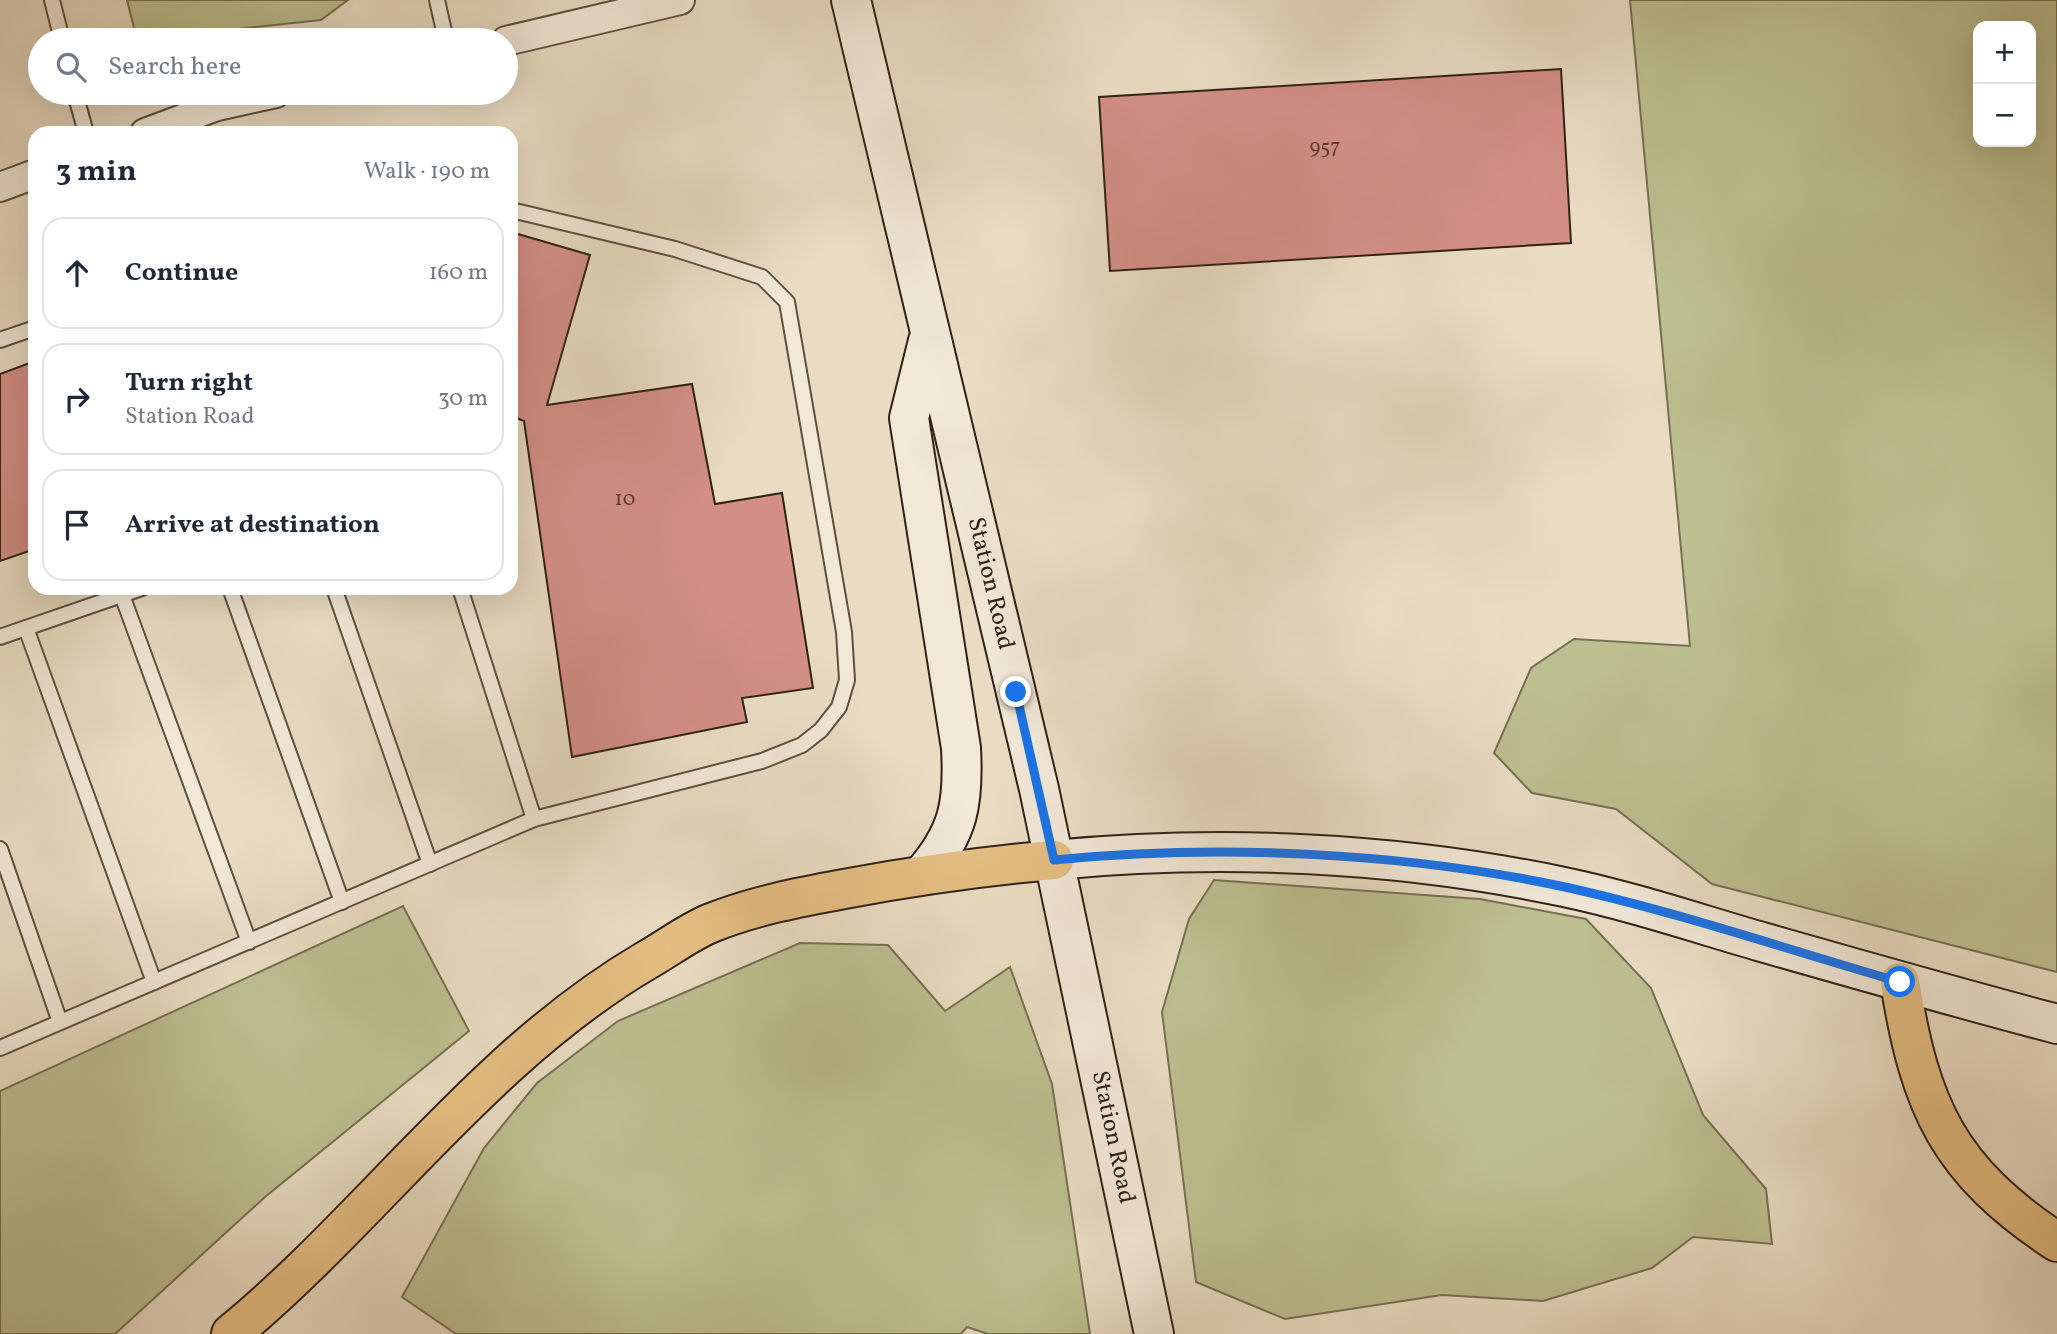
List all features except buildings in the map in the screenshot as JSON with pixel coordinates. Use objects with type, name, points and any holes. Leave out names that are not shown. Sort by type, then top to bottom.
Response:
[{"type":"highway","points":[[231,1334],[302,1271],[471,1096],[565,1014],[609,982],[710,923],[815,894],[922,876],[1054,860]]},
{"type":"highway","points":[[1900,982],[1910,1046],[1928,1102],[1941,1127],[1984,1185],[2019,1217],[2057,1242]]},
{"type":"main road","name":"Station Road","points":[[851,0],[1054,860],[1154,1334]]},
{"type":"main road","points":[[922,876],[956,828],[964,788],[961,748],[909,418],[929,335]]},
{"type":"main road","points":[[1054,860],[1140,853],[1260,854],[1400,863],[1492,875],[1564,887],[1647,908],[1900,982],[2057,1024]]},
{"type":"street","points":[[518,37],[614,8],[680,0]]},
{"type":"street","points":[[164,126],[222,105]]},
{"type":"street","points":[[0,187],[28,177]]},
{"type":"lane","points":[[52,0],[59,28]]},
{"type":"lane","points":[[437,0],[443,28]]},
{"type":"lane","points":[[78,105],[84,126]]},
{"type":"lane","points":[[0,1048],[534,819],[762,761],[803,745],[821,730],[839,707],[847,680],[844,632],[787,302],[762,277],[675,248],[518,212]]},
{"type":"lane","points":[[0,340],[28,330]]},
{"type":"lane","points":[[0,638],[122,595],[249,942]]},
{"type":"lane","points":[[232,595],[342,902]]},
{"type":"lane","points":[[336,595],[430,864]]},
{"type":"lane","points":[[462,595],[534,819]]},
{"type":"lane","points":[[26,628],[154,982]]},
{"type":"lane","points":[[0,849],[60,1022]]},
{"type":"green space","points":[[127,0],[348,0],[321,20],[247,28],[134,28]]},
{"type":"green space","points":[[1630,0],[2057,0],[2057,972],[1712,884],[1616,809],[1532,793],[1494,753],[1531,668],[1574,639],[1690,646]]},
{"type":"green space","points":[[1214,880],[1480,899],[1586,919],[1651,988],[1703,1115],[1766,1189],[1772,1244],[1693,1237],[1652,1268],[1543,1301],[1442,1295],[1285,1319],[1196,1282],[1162,1012],[1189,919]]},
{"type":"green space","points":[[403,906],[469,1031],[265,1197],[115,1334],[0,1334],[0,1091]]},
{"type":"green space","points":[[800,943],[888,945],[945,1011],[1010,967],[1052,1084],[1090,1334],[988,1334],[967,1327],[961,1334],[456,1334],[402,1297],[484,1148],[537,1083],[618,1021]]},
{"type":"route","points":[[1016,692],[1054,860],[1140,853],[1234,853],[1325,857],[1492,875],[1564,887],[1647,908],[1900,982]]}]
